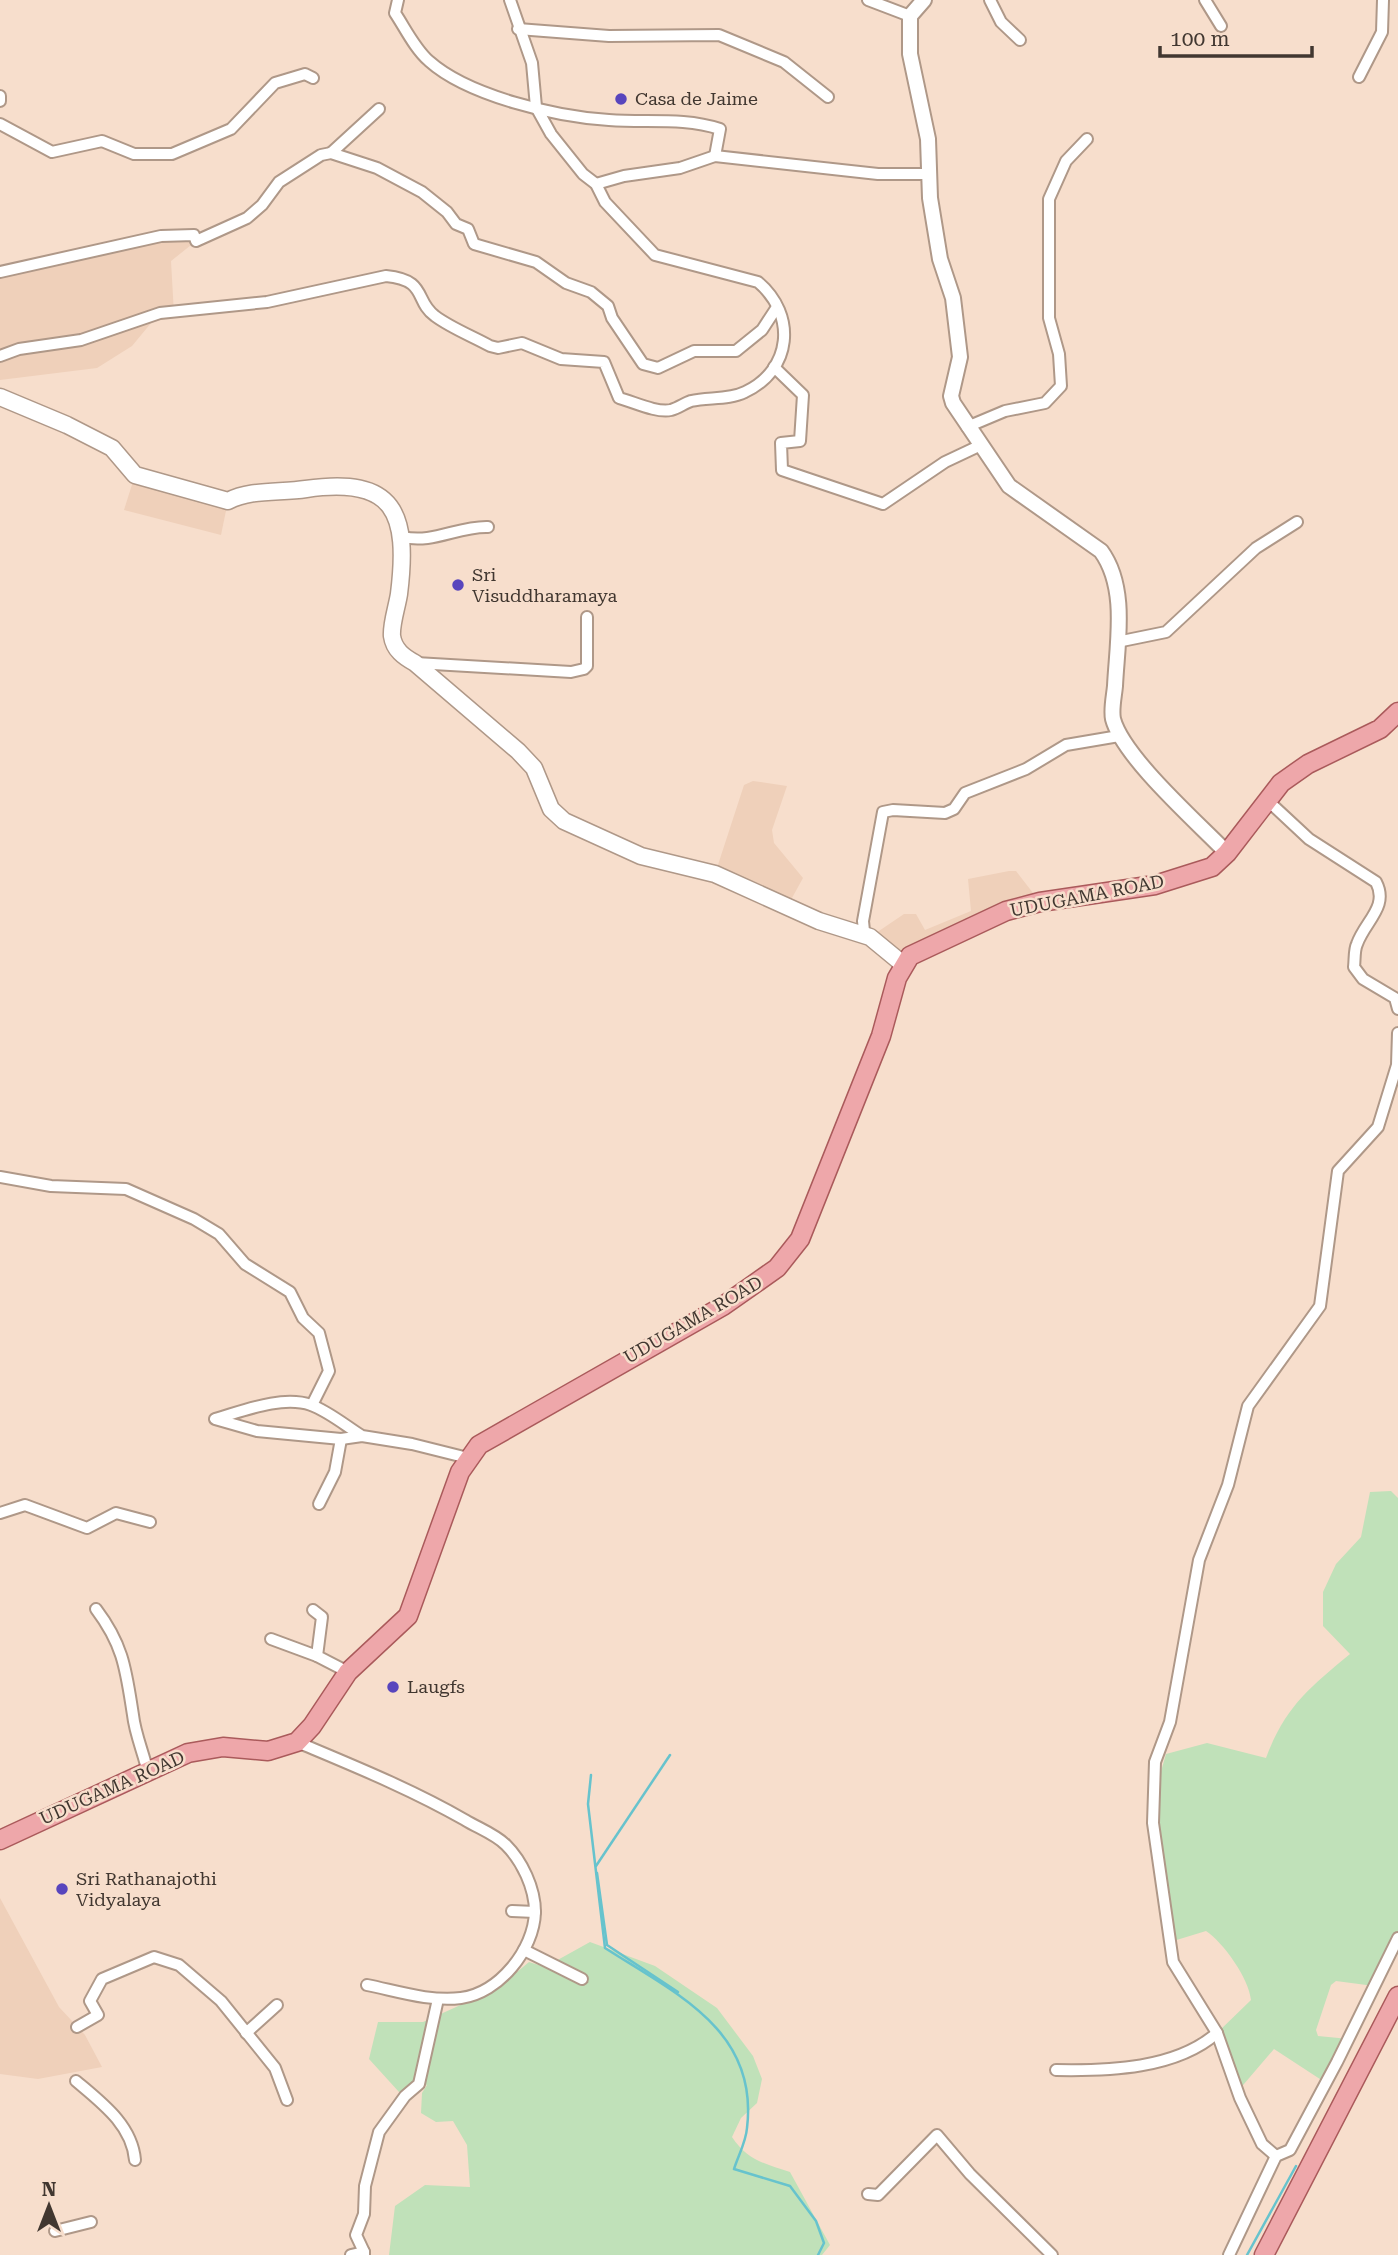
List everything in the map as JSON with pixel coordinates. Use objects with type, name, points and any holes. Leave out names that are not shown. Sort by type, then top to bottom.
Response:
[{"type":"main road","points":[[0,397],[67,425],[112,448],[135,475],[228,501],[242,494],[327,486],[365,488],[385,499],[403,537],[393,636],[400,654],[415,663],[518,751],[534,768],[551,809],[564,821],[641,856],[715,874],[819,921],[870,937],[904,965]]},
{"type":"main road","name":"UDUGAMA ROAD","points":[[0,1840],[181,1756],[223,1747],[268,1751],[297,1742],[312,1726],[348,1672],[408,1616],[468,1458],[497,1432],[746,1292],[789,1255],[813,1212],[881,1036],[904,965],[910,956],[1006,911],[1191,875],[1212,867],[1227,853],[1266,799],[1294,773],[1365,738],[1380,729],[1398,712]]},
{"type":"main road","points":[[1264,2255],[1398,1996]]},
{"type":"street","points":[[398,0],[395,13],[428,60],[459,80],[502,101],[607,120],[693,120],[720,128],[715,156]]},
{"type":"street","points":[[0,356],[19,349],[80,340],[160,313],[267,302],[386,276],[401,277],[416,287],[425,299],[428,311],[490,346],[498,348],[523,343],[561,359],[604,362],[619,398],[660,410],[671,410],[691,401],[742,394],[774,368],[784,348],[786,335],[769,291],[758,282],[655,255],[606,202],[596,184],[583,174],[551,134],[536,107],[532,63],[510,0]]},
{"type":"street","points":[[868,0],[910,16]]},
{"type":"street","points":[[923,0],[910,16],[910,54],[929,139],[930,198],[940,259],[953,298],[960,357],[951,396],[967,427],[1009,486],[1101,551],[1109,562],[1114,572],[1119,619],[1112,716],[1119,736],[1141,765],[1227,853]]},
{"type":"street","points":[[990,0],[1001,22],[1020,40]]},
{"type":"street","points":[[1205,0],[1221,26]]},
{"type":"street","points":[[1359,78],[1381,32],[1383,0]]},
{"type":"street","points":[[518,29],[609,36],[719,35],[784,62],[828,97]]},
{"type":"street","points":[[0,124],[52,152],[102,141],[134,154],[172,154],[231,128],[275,83],[305,74],[313,78]]},
{"type":"street","points":[[331,153],[379,109]]},
{"type":"street","points":[[967,427],[1004,411],[1045,403],[1061,386],[1059,354],[1049,318],[1049,199],[1066,160],[1087,139]]},
{"type":"street","points":[[0,272],[161,236],[189,233],[194,235],[197,241],[247,218],[262,205],[279,182],[321,155],[331,153],[377,168],[422,192],[447,212],[456,224],[468,229],[474,244],[536,262],[566,283],[592,292],[608,306],[612,318],[643,364],[658,368],[694,351],[736,351],[762,330],[777,307]]},
{"type":"street","points":[[596,184],[624,176],[680,168],[715,156],[878,174],[929,174]]},
{"type":"street","points":[[774,368],[803,395],[800,441],[781,443],[782,470],[883,504],[945,462],[981,445]]},
{"type":"street","points":[[1117,642],[1166,632],[1256,548],[1297,522]]},
{"type":"street","points":[[403,537],[421,541],[472,526],[488,527]]},
{"type":"street","points":[[415,663],[560,671],[584,669],[587,666],[587,617]]},
{"type":"street","points":[[870,937],[864,931],[863,921],[883,812],[893,810],[945,813],[954,809],[965,793],[1026,769],[1066,744],[1119,736]]},
{"type":"street","points":[[1266,799],[1310,839],[1376,882],[1381,893],[1380,903],[1356,945],[1354,967],[1363,979],[1395,998],[1398,1009]]},
{"type":"street","points":[[1276,2156],[1262,2144],[1238,2091],[1217,2033],[1173,1962],[1153,1823],[1155,1762],[1170,1722],[1199,1560],[1228,1485],[1248,1406],[1320,1306],[1338,1171],[1378,1127],[1397,1065],[1398,1033]]},
{"type":"street","points":[[0,1177],[51,1186],[126,1189],[194,1219],[219,1234],[245,1264],[290,1292],[303,1318],[318,1333],[329,1371],[313,1405]]},
{"type":"street","points":[[362,1436],[313,1405],[296,1402],[252,1409],[215,1419],[257,1431],[341,1439],[362,1436],[412,1444],[468,1458]]},
{"type":"street","points":[[319,1504],[335,1472],[341,1439]]},
{"type":"street","points":[[0,1513],[25,1505],[87,1528],[116,1513],[150,1522]]},
{"type":"street","points":[[96,1609],[111,1629],[123,1654],[133,1718],[148,1773]]},
{"type":"street","points":[[313,1610],[323,1617],[317,1656]]},
{"type":"street","points":[[271,1639],[317,1656],[348,1672]]},
{"type":"street","points":[[297,1742],[423,1796],[503,1842],[517,1857],[528,1881],[535,1912],[524,1950],[497,1983],[463,1998],[438,1998],[367,1985]]},
{"type":"street","points":[[512,1911],[535,1912]]},
{"type":"street","points":[[1229,2255],[1276,2156],[1290,2150],[1338,2062],[1398,1938]]},
{"type":"street","points":[[524,1950],[582,1979]]},
{"type":"street","points":[[77,2026],[98,2015],[90,2001],[103,1979],[154,1957],[179,1965],[221,2001],[275,2068],[286,2100]]},
{"type":"street","points":[[351,2255],[364,2254],[356,2235],[364,2214],[365,2186],[379,2132],[405,2096],[419,2084],[438,1998]]},
{"type":"street","points":[[246,2033],[277,2005]]},
{"type":"street","points":[[1056,2070],[1107,2071],[1192,2052],[1217,2033]]},
{"type":"street","points":[[76,2081],[126,2129],[133,2142],[135,2160]]},
{"type":"street","points":[[868,2194],[878,2195],[937,2135],[970,2174],[1052,2255]]},
{"type":"street","points":[[55,2231],[90,2222]]},
{"type":"shaded area","points":[[161,236],[196,241],[171,261],[174,314],[156,317],[132,346],[97,368],[0,380],[0,272]]},
{"type":"shaded area","points":[[135,475],[228,501],[221,535],[124,510]]},
{"type":"shaded area","points":[[753,781],[787,786],[772,830],[774,843],[803,878],[787,907],[715,874],[744,785]]},
{"type":"shaded area","points":[[1016,871],[1040,902],[904,965],[870,937],[904,914],[916,914],[925,930],[971,911],[968,879]]},
{"type":"shaded area","points":[[0,1898],[59,2007],[85,2035],[102,2067],[38,2079],[0,2074]]},
{"type":"green space","points":[[1391,1491],[1398,1498],[1398,1938],[1374,1986],[1336,1981],[1331,1985],[1316,2030],[1318,2036],[1349,2039],[1326,2083],[1274,2049],[1238,2091],[1217,2033],[1251,2000],[1249,1991],[1234,1962],[1206,1931],[1170,1942],[1154,1796],[1166,1754],[1207,1743],[1266,1758],[1273,1740],[1290,1712],[1322,1677],[1350,1654],[1323,1626],[1323,1592],[1336,1564],[1361,1537],[1370,1492]]},
{"type":"green space","points":[[590,1942],[655,1966],[717,2008],[753,2056],[762,2079],[757,2103],[741,2118],[732,2137],[750,2156],[790,2172],[830,2245],[822,2255],[389,2255],[395,2206],[425,2185],[470,2187],[467,2145],[453,2121],[436,2122],[421,2113],[422,2093],[427,2085],[422,2083],[399,2092],[369,2059],[378,2022],[423,2022],[498,1988],[529,1962],[545,1967]]},
{"type":"waterway","points":[[596,1866],[670,1755]]},
{"type":"waterway","points":[[591,1775],[588,1804],[605,1948],[684,1999],[707,2018],[726,2040],[740,2065],[747,2094],[747,2128],[734,2169],[790,2186],[816,2221],[824,2243],[818,2255]]},
{"type":"waterway","points":[[597,1873],[607,1945],[678,1992]]},
{"type":"waterway","points":[[1247,2255],[1296,2166]]},
{"type":"place","name":"Casa de Jaime","points":[[621,99]]},
{"type":"place","name":"Sri Visuddharamaya","points":[[458,585]]},
{"type":"place","name":"Laugfs","points":[[393,1687]]},
{"type":"place","name":"Sri Rathanajothi Vidyalaya","points":[[62,1889]]}]
